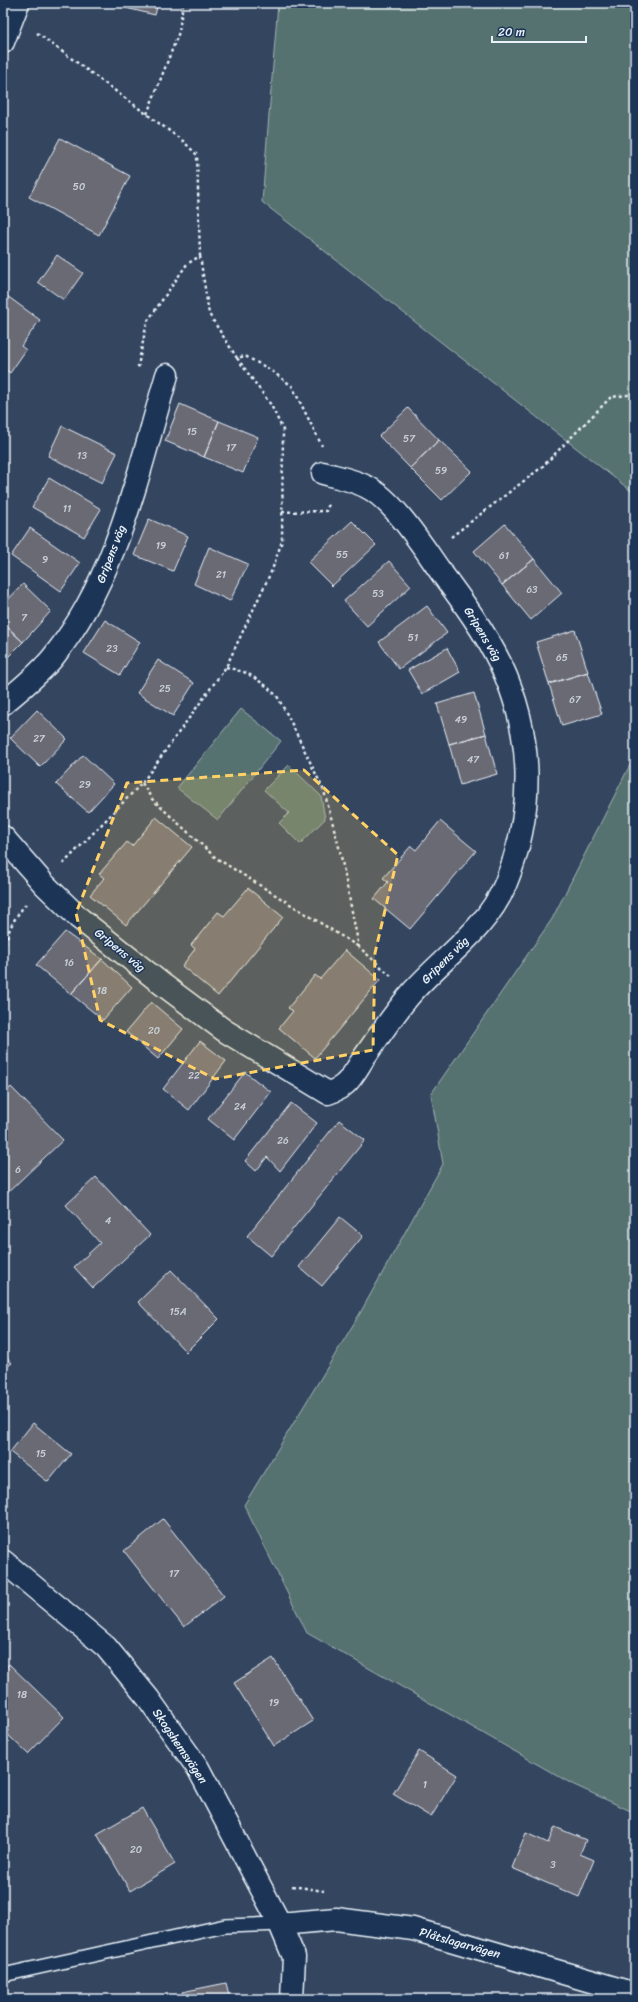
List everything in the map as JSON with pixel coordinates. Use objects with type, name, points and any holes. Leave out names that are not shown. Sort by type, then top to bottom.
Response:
[{"type":"street","points":[[3,42],[16,11]]},
{"type":"street","name":"Gripens väg","points":[[3,704],[53,657],[78,623],[95,594],[120,531],[134,490],[166,376]]},
{"type":"street","name":"Gripens väg","points":[[3,837],[44,884],[79,918],[162,984],[225,1031],[328,1093],[346,1083],[410,994],[465,940],[493,908],[504,886],[520,841],[528,788],[526,743],[518,708],[500,662],[465,604],[392,507],[377,493],[367,487],[323,473]]},
{"type":"street","name":"Skogshemsvägen","points":[[3,1561],[106,1647],[148,1698],[198,1768],[280,1924],[294,1957],[292,1999]]},
{"type":"street","name":"Plåtslagarvägen","points":[[280,1924],[336,1918],[413,1929],[635,1994]]},
{"type":"lane","points":[[3,1975],[226,1926],[280,1924]]},
{"type":"path","points":[[147,114],[179,32],[183,3]]},
{"type":"path","points":[[3,961],[7,935],[16,915],[142,783],[226,667],[272,570],[282,541],[283,430],[271,405],[237,358],[209,314],[200,256],[197,155],[183,141],[147,114],[101,83],[27,26],[16,11]]},
{"type":"path","points":[[166,376],[138,366],[147,322],[186,264],[200,256]]},
{"type":"path","points":[[237,358],[245,356],[269,369],[292,386],[330,462],[323,473]]},
{"type":"path","points":[[429,555],[542,467],[611,397],[635,394]]},
{"type":"path","points":[[282,512],[306,511]]},
{"type":"path","points":[[226,667],[247,673],[265,685],[277,696],[324,791],[340,851],[359,947]]},
{"type":"path","points":[[142,783],[152,799],[216,858],[359,947],[410,994]]},
{"type":"path","points":[[287,1882],[294,1887],[329,1891]]},
{"type":"highlighted area","points":[[304,770],[398,855],[375,953],[373,1050],[215,1079],[100,1020],[76,913],[127,783]]},
{"type":"green space","points":[[278,3],[635,3],[635,494],[262,202]]},
{"type":"green space","points":[[241,709],[281,741],[218,820],[177,788]]},
{"type":"green space","points":[[635,755],[635,1813],[572,1784],[307,1633],[244,1505],[359,1315],[443,1164],[431,1094],[552,919]]},
{"type":"green space","points":[[289,765],[321,796],[325,819],[300,844],[279,823],[289,813],[264,790]]},
{"type":"building","points":[[105,3],[158,3],[155,15]]},
{"type":"building","points":[[60,138],[130,176],[99,235],[29,197]]},
{"type":"building","points":[[57,255],[83,273],[64,300],[38,282]]},
{"type":"building","points":[[3,293],[40,320],[21,346],[26,350],[10,373],[3,368]]},
{"type":"building","points":[[180,404],[219,421],[204,457],[165,441]]},
{"type":"building","points":[[408,408],[439,440],[410,468],[379,436]]},
{"type":"building","points":[[219,421],[258,437],[243,473],[204,457]]},
{"type":"building","points":[[62,426],[117,453],[102,483],[48,456]]},
{"type":"building","points":[[439,440],[472,471],[442,500],[410,468]]},
{"type":"building","points":[[49,478],[101,509],[84,537],[32,507]]},
{"type":"building","points":[[149,519],[188,536],[173,571],[134,555]]},
{"type":"building","points":[[352,521],[376,545],[332,586],[308,562]]},
{"type":"building","points":[[505,524],[534,559],[502,585],[474,551]]},
{"type":"building","points":[[30,528],[80,563],[61,591],[11,556]]},
{"type":"building","points":[[209,547],[248,564],[230,601],[194,584]]},
{"type":"building","points":[[534,559],[562,593],[531,620],[502,585]]},
{"type":"building","points":[[389,561],[411,586],[367,626],[344,601]]},
{"type":"building","points":[[23,584],[51,611],[23,642],[3,623],[3,605]]},
{"type":"building","points":[[427,606],[447,633],[399,669],[379,642]]},
{"type":"building","points":[[105,620],[140,642],[120,675],[84,653]]},
{"type":"building","points":[[3,623],[23,642],[3,662]]},
{"type":"building","points":[[575,630],[588,672],[549,684],[536,642]]},
{"type":"building","points":[[447,648],[460,672],[422,694],[408,670]]},
{"type":"building","points":[[158,660],[194,683],[173,716],[137,693]]},
{"type":"building","points":[[588,672],[602,714],[562,726],[549,684]]},
{"type":"building","points":[[474,693],[486,734],[449,744],[437,704]]},
{"type":"building","points":[[37,710],[67,739],[40,767],[10,738]]},
{"type":"building","points":[[486,734],[497,774],[460,785],[449,744]]},
{"type":"building","points":[[83,755],[114,784],[88,812],[56,784]]},
{"type":"building","points":[[156,817],[192,847],[126,925],[90,895],[104,878],[99,874],[127,842],[132,846]]},
{"type":"building","points":[[440,821],[476,851],[410,929],[374,899],[388,882],[383,878],[411,846],[416,850]]},
{"type":"building","points":[[248,888],[283,917],[218,996],[182,966],[195,949],[191,945],[218,912],[224,916]]},
{"type":"building","points":[[65,932],[102,959],[71,994],[36,965]]},
{"type":"building","points":[[345,950],[380,980],[315,1058],[279,1028],[293,1011],[288,1008],[315,975],[320,979]]},
{"type":"building","points":[[102,959],[132,987],[103,1020],[71,994]]},
{"type":"building","points":[[151,1002],[183,1029],[158,1059],[126,1032]]},
{"type":"building","points":[[200,1041],[226,1061],[189,1110],[163,1089]]},
{"type":"building","points":[[245,1072],[271,1092],[234,1140],[208,1119]]},
{"type":"building","points":[[11,1087],[63,1140],[3,1197],[3,1095]]},
{"type":"building","points":[[291,1103],[317,1123],[280,1171],[267,1157],[256,1171],[245,1161]]},
{"type":"building","points":[[339,1120],[365,1140],[271,1256],[247,1236]]},
{"type":"building","points":[[96,1177],[150,1235],[93,1288],[74,1267],[100,1243],[66,1205]]},
{"type":"building","points":[[340,1217],[363,1236],[322,1286],[299,1267]]},
{"type":"building","points":[[171,1270],[219,1319],[186,1352],[138,1302]]},
{"type":"building","points":[[3,1353],[12,1363],[3,1370]]},
{"type":"building","points":[[33,1423],[71,1454],[48,1482],[10,1452]]},
{"type":"building","points":[[163,1519],[224,1596],[184,1627],[124,1551]]},
{"type":"building","points":[[273,1658],[313,1721],[274,1746],[234,1683]]},
{"type":"building","points":[[9,1664],[64,1717],[28,1754],[3,1730],[3,1670]]},
{"type":"building","points":[[419,1751],[457,1775],[431,1817],[393,1794]]},
{"type":"building","points":[[142,1808],[175,1864],[130,1891],[97,1834]]},
{"type":"building","points":[[555,1827],[586,1840],[580,1854],[594,1860],[579,1897],[512,1868],[526,1833],[548,1843]]},
{"type":"building","points":[[226,1983],[230,1999],[184,1999],[182,1992]]}]
